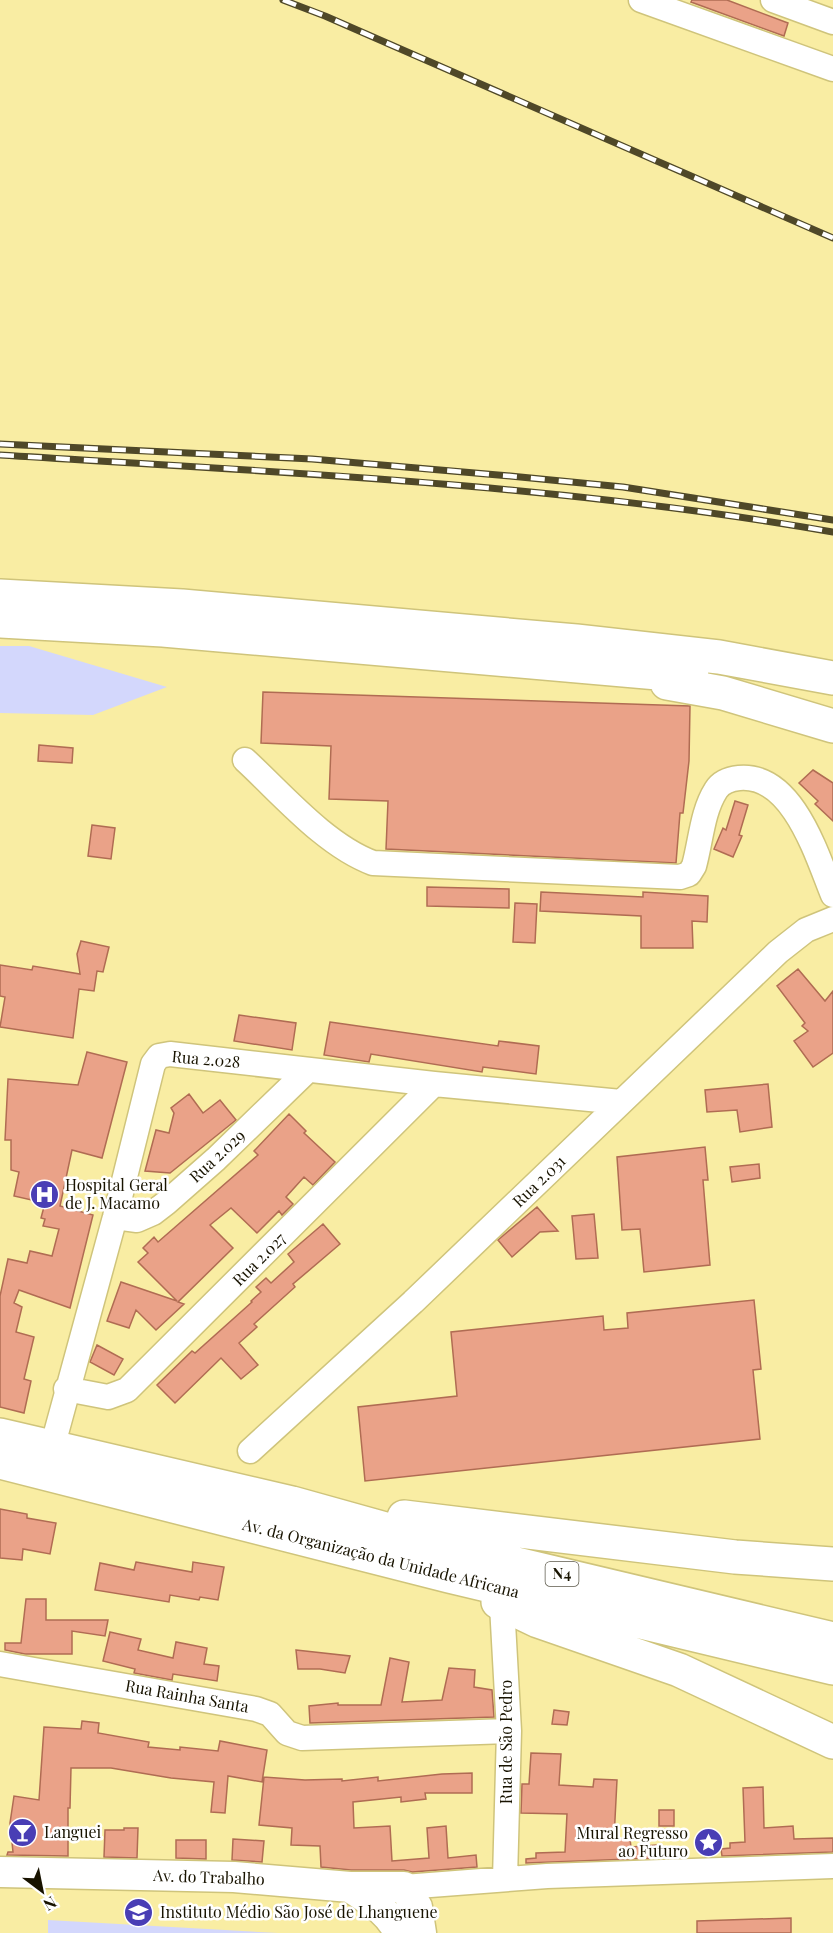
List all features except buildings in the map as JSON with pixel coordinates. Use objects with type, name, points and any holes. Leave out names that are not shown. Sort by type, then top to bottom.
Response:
[{"type":"highway","points":[[0,596],[182,606],[576,641],[719,657],[833,678]]},
{"type":"highway","points":[[0,621],[163,630],[714,677],[833,701]]},
{"type":"highway","points":[[578,666],[723,693],[833,726]]},
{"type":"highway","name":"Av. da Organização da Unidade Africana","points":[[0,1435],[292,1503],[475,1554],[833,1639]]},
{"type":"highway","name":"Av. da Organização da Unidade Africana","points":[[0,1462],[449,1576],[833,1668]]},
{"type":"highway","points":[[292,1503],[700,1553],[833,1564]]},
{"type":"highway","points":[[449,1576],[502,1605],[679,1670],[833,1742]]},
{"type":"main road","name":"Av. do Trabalho","points":[[0,1872],[234,1877],[350,1887],[377,1905],[394,1922],[399,1933]]},
{"type":"main road","points":[[350,1887],[404,1887],[417,1907],[421,1933]]},
{"type":"street","points":[[640,0],[833,69]]},
{"type":"street","points":[[773,0],[833,22]]},
{"type":"street","points":[[245,760],[316,826],[353,854],[373,863],[680,877],[689,874],[694,866],[707,808],[721,783],[732,779],[755,777],[774,789],[793,808],[808,832],[833,895]]},
{"type":"street","name":"Rua 2.031","points":[[250,1451],[413,1302],[778,952],[806,930],[833,919]]},
{"type":"street","name":"Rua 2.028","points":[[52,1448],[66,1389],[115,1217],[153,1064],[159,1056],[170,1054],[434,1084],[621,1102]]},
{"type":"street","name":"Rua 2.029","points":[[115,1217],[137,1220],[153,1213],[216,1159],[308,1070]]},
{"type":"street","name":"Rua 2.027","points":[[66,1389],[108,1397],[127,1390],[434,1084]]},
{"type":"street","name":"Rua de São Pedro","points":[[502,1605],[508,1731],[505,1879]]},
{"type":"street","name":"Rua Rainha Santa","points":[[0,1664],[256,1708],[270,1714],[287,1733],[302,1738],[508,1731]]},
{"type":"street","points":[[404,1887],[505,1879],[833,1866]]},
{"type":"shaded area","points":[[0,646],[29,646],[167,687],[93,715],[0,713]]},
{"type":"shaded area","points":[[48,1920],[278,1933],[48,1933]]},
{"type":"railway","points":[[283,0],[325,16],[833,238]]},
{"type":"railway","points":[[0,444],[312,459],[510,476],[623,487],[833,520]]},
{"type":"railway","points":[[0,455],[313,474],[522,491],[626,502],[833,532]]},
{"type":"place","name":"Hospital Geral de J. Macamo","points":[[44,1194]]},
{"type":"place","name":"Languei","points":[[23,1832]]},
{"type":"place","name":"Mural Regresso ao Futuro","points":[[709,1842]]},
{"type":"place","name":"Instituto Médio São José de Lhanguene","points":[[139,1912]]}]
